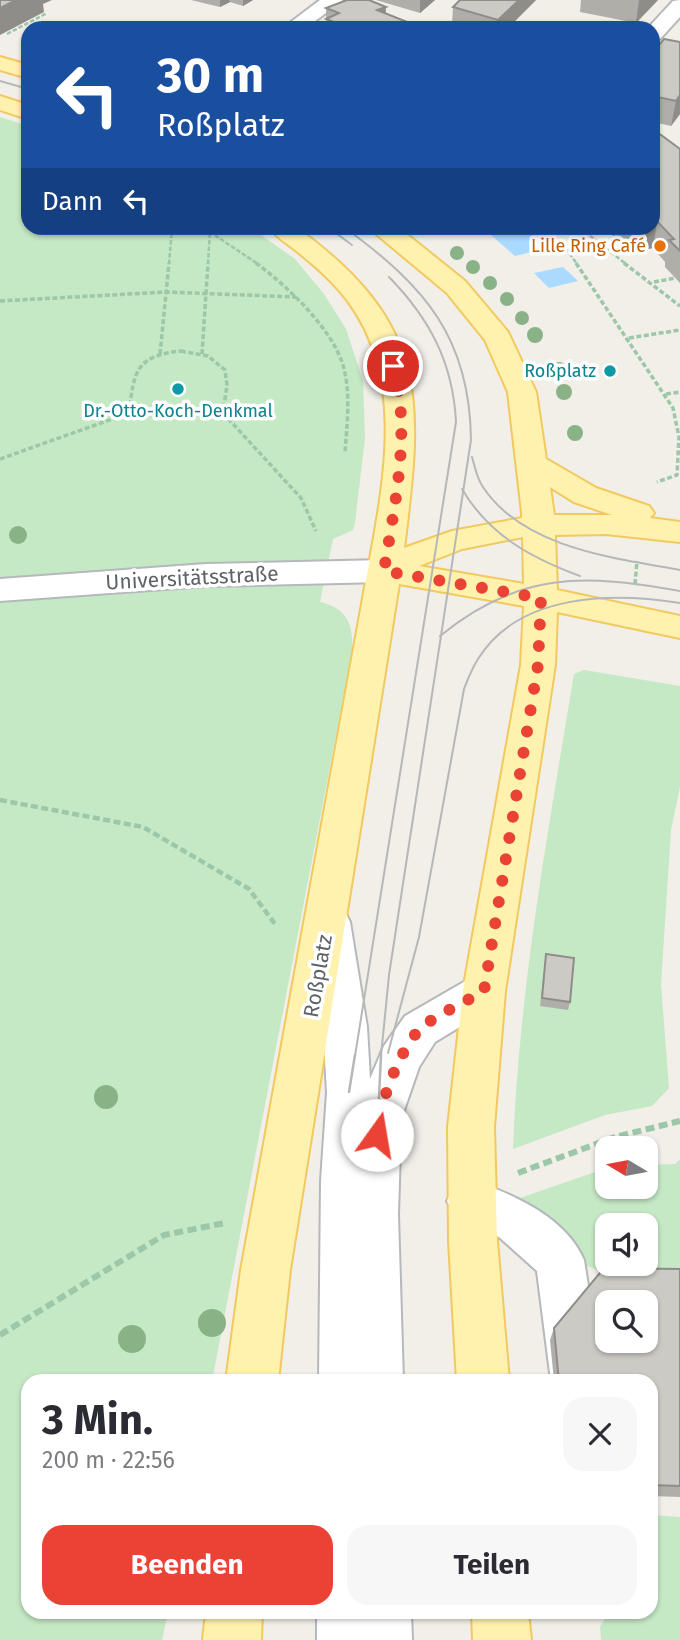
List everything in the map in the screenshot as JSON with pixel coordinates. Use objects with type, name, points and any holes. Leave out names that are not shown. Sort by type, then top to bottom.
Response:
[{"type":"main road","points":[[0,63],[21,70]]},
{"type":"main road","points":[[0,103],[21,110]]},
{"type":"main road","name":"Roßplatz","points":[[253,1374],[268,1255],[329,913],[384,571],[400,440],[400,408],[395,371],[375,322],[356,290],[327,262],[291,235]]},
{"type":"main road","points":[[393,235],[456,286],[498,338],[522,392],[539,527],[541,598],[538,665],[484,991],[471,1127],[471,1201],[483,1374]]},
{"type":"main road","points":[[533,464],[585,495],[680,530]]},
{"type":"main road","points":[[384,571],[410,557],[483,534],[580,524],[680,530]]},
{"type":"main road","points":[[384,571],[541,598],[680,627]]},
{"type":"main road","points":[[232,1640],[234,1619]]},
{"type":"main road","points":[[500,1619],[502,1640]]},
{"type":"street","points":[[303,21],[333,0]]},
{"type":"street","points":[[660,27],[680,5]]},
{"type":"street","name":"Universitätsstraße","points":[[0,590],[206,575],[384,571]]},
{"type":"street","points":[[329,913],[345,1027],[349,1092],[344,1191],[345,1374]]},
{"type":"street","points":[[377,1374],[374,1214],[378,1119],[400,1059],[420,1029],[484,991]]},
{"type":"street","points":[[471,1201],[516,1221],[560,1260],[576,1374]]},
{"type":"street","points":[[345,1619],[346,1640]]},
{"type":"street","points":[[383,1619],[383,1640]]},
{"type":"path","points":[[32,21],[47,13]]},
{"type":"path","points":[[0,38],[21,27]]},
{"type":"path","points":[[160,354],[171,235]]},
{"type":"path","points":[[202,354],[210,235]]},
{"type":"path","points":[[216,235],[252,258],[296,297],[322,328],[343,364],[349,401],[345,452]]},
{"type":"path","points":[[549,235],[568,251],[666,394],[673,408],[679,437],[677,475]]},
{"type":"path","points":[[588,235],[653,282],[680,306]]},
{"type":"path","points":[[653,282],[675,278]]},
{"type":"path","points":[[0,301],[166,292],[296,297]]},
{"type":"path","points":[[629,338],[680,330]]},
{"type":"path","points":[[129,413],[135,371],[145,360],[160,354],[202,354],[218,360],[227,372],[223,413]]},
{"type":"path","points":[[666,394],[680,392]]},
{"type":"path","points":[[0,459],[129,413],[176,408],[223,413],[301,498],[316,531]]},
{"type":"path","points":[[633,618],[639,526]]},
{"type":"path","points":[[0,800],[143,827],[249,889],[275,924]]},
{"type":"path","points":[[514,1174],[615,1137],[680,1121]]},
{"type":"path","points":[[0,1335],[164,1235],[204,1227]]},
{"type":"green space","points":[[0,117],[21,124],[21,235],[261,235],[295,259],[324,294],[346,329],[363,381],[365,438],[353,530],[333,539],[320,602],[337,609],[347,619],[352,634],[352,652],[213,1374],[21,1374],[21,1619],[166,1619],[162,1640],[0,1640]]},
{"type":"green space","points":[[584,670],[680,686],[680,787],[671,830],[661,984],[669,1088],[652,1106],[605,1115],[513,1149],[521,1030],[536,911],[574,674]]},
{"type":"green space","points":[[680,1159],[680,1270],[658,1271],[658,1213],[595,1213],[595,1269],[517,1241],[514,1200],[595,1172],[595,1199],[658,1199],[658,1165],[675,1164]]},
{"type":"green space","points":[[658,1515],[680,1517],[680,1640],[601,1640],[600,1627],[605,1619],[658,1619]]},
{"type":"water","points":[[491,235],[534,235],[549,248],[515,256]]},
{"type":"water","points":[[563,267],[578,281],[549,288],[534,273]]},
{"type":"building","points":[[0,0],[16,0],[0,8]]},
{"type":"building","points":[[347,0],[369,0],[386,7],[377,10],[405,21],[331,21],[326,19],[339,13],[326,8]]},
{"type":"building","points":[[460,0],[519,0],[498,20],[453,7]]},
{"type":"building","points":[[664,39],[680,42],[680,95],[676,101],[660,98],[660,44]]},
{"type":"building","points":[[660,134],[680,149],[680,251],[669,240],[674,239],[660,224]]},
{"type":"building","points":[[546,954],[574,958],[570,1002],[542,998]]},
{"type":"building","points":[[658,1269],[680,1269],[680,1486],[658,1485],[658,1374],[558,1374],[554,1328],[597,1276],[658,1276]]},
{"type":"tram line","points":[[0,81],[21,87]]},
{"type":"tram line","points":[[338,235],[352,245]]},
{"type":"tram line","points":[[354,235],[398,271],[420,294],[452,343],[469,404],[471,440],[463,491]]},
{"type":"tram line","points":[[355,1056],[456,422],[450,380],[437,343],[416,309],[389,277]]},
{"type":"tram line","points":[[472,457],[483,487],[500,508],[521,524],[546,537],[599,555],[680,570]]},
{"type":"tram line","points":[[441,635],[463,491]]},
{"type":"tram line","points":[[463,491],[485,519],[513,543],[528,553],[580,576]]},
{"type":"tram line","points":[[441,635],[497,599],[554,583],[613,582],[680,591]]},
{"type":"tram line","points":[[388,1053],[419,937],[464,689],[478,659],[496,637],[517,621],[542,609],[597,598],[680,603]]},
{"type":"tram line","points":[[381,1056],[389,975],[441,635]]},
{"type":"tram line","points":[[349,1092],[355,1055]]},
{"type":"tram line","points":[[378,1119],[381,1055]]},
{"type":"place","name":"Lille Ring Café","points":[[660,246]]},
{"type":"place","name":"Roßplatz","points":[[610,371]]},
{"type":"place","name":"Dr.-Otto-Koch-Denkmal","points":[[178,389]]},
{"type":"route","points":[[377,1135],[378,1119],[400,1059],[420,1029],[484,991],[538,665],[541,621],[541,598],[384,571],[400,440],[400,408],[393,366]]}]
